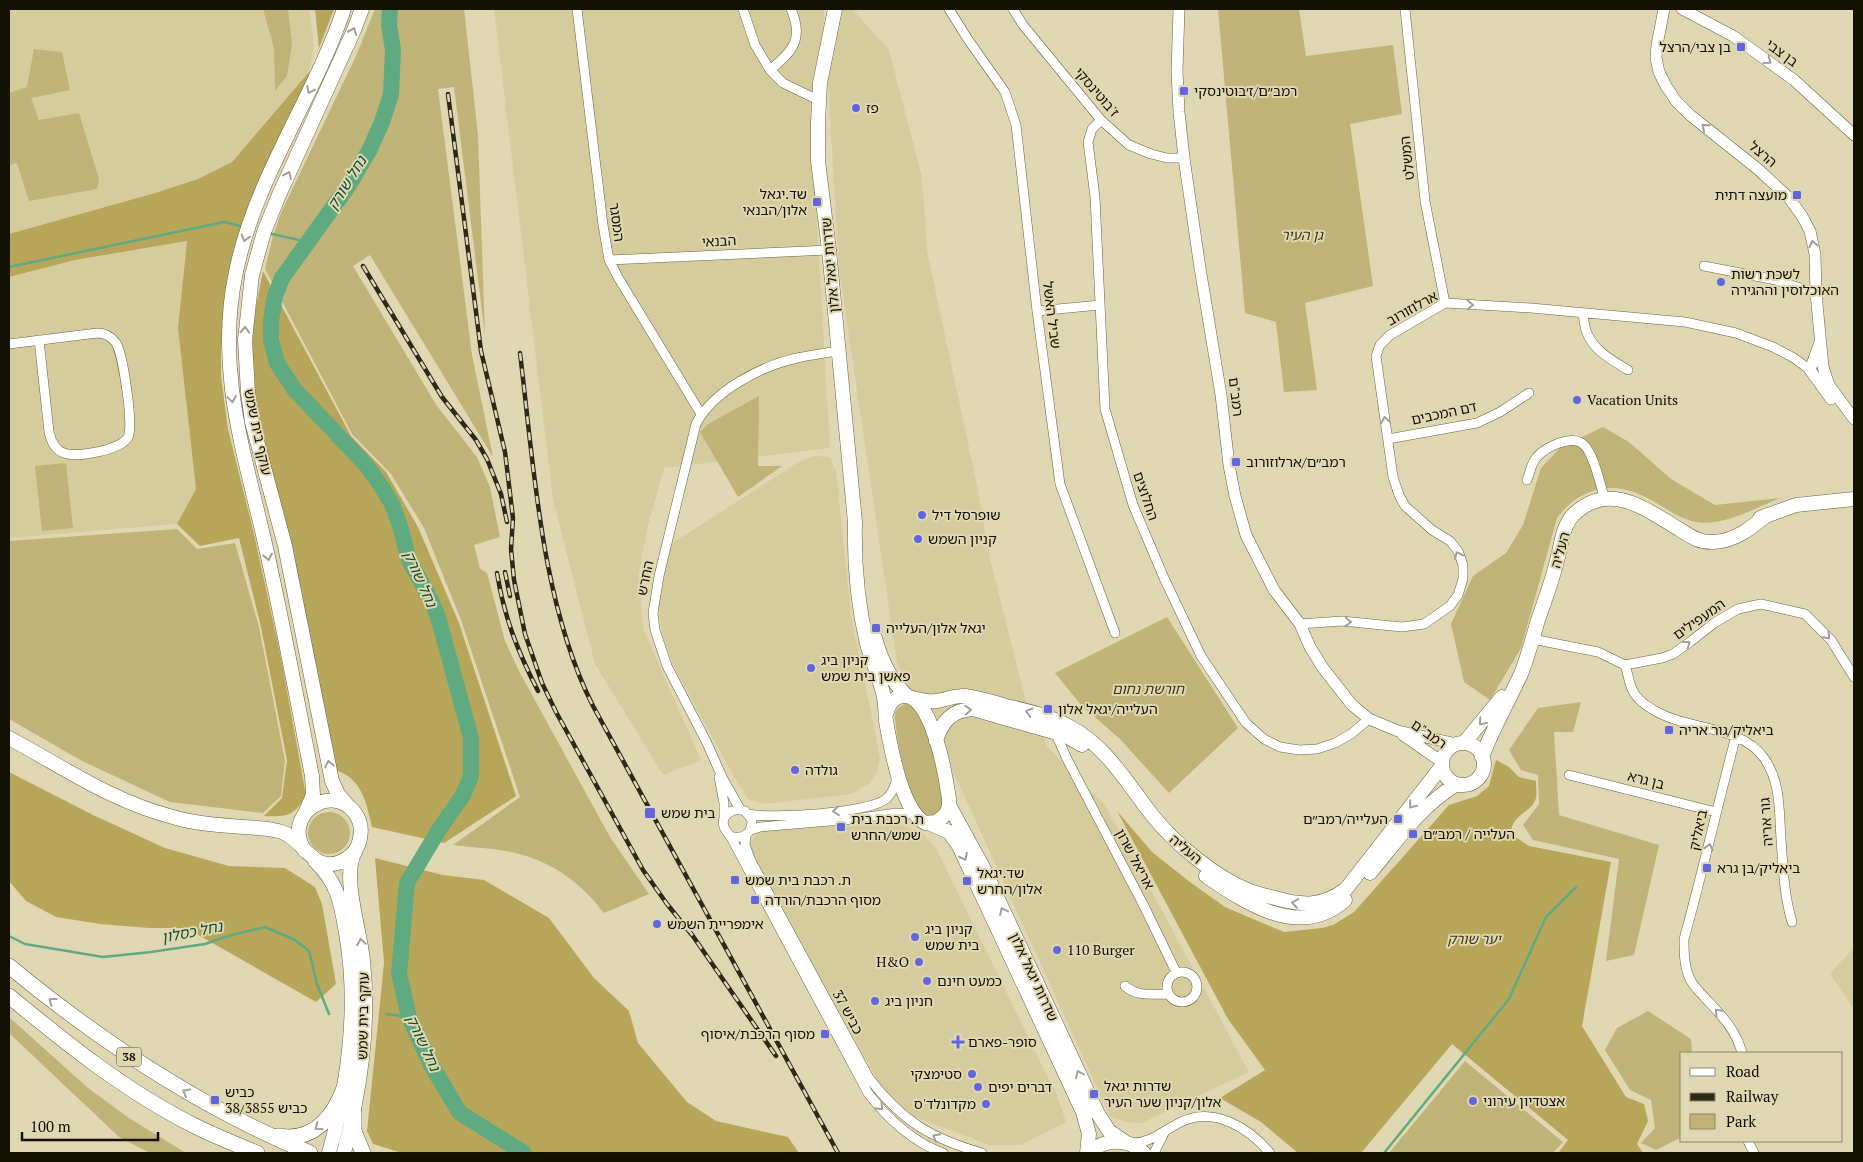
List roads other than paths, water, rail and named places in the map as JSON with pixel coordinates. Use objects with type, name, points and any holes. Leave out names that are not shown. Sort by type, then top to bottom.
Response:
[{"type":"highway","name":"38","points":[[9,966],[81,1023],[200,1100],[260,1131],[310,1153]]},
{"type":"highway","name":"38","points":[[9,996],[104,1071],[137,1093],[192,1125],[257,1153]]},
{"type":"highway","points":[[260,1131],[270,1135],[291,1137],[310,1133],[327,1120],[334,1111],[344,1088]]},
{"type":"highway","points":[[354,1112],[354,1131],[363,1153]]},
{"type":"highway","points":[[192,1125],[236,1153]]},
{"type":"main road","name":"עוקף בית שמש","points":[[304,815],[313,795],[312,776],[266,549],[236,425],[231,395],[228,340],[236,271],[248,226],[330,45],[344,9]]},
{"type":"main road","name":"עוקף בית שמש","points":[[349,807],[340,797],[332,781],[285,546],[252,422],[248,393],[245,340],[252,275],[264,232],[362,9]]},
{"type":"main road","name":"שדרות יגאל אלון","points":[[835,9],[824,59],[818,100],[818,161],[829,250],[855,522],[855,557],[870,656],[882,689],[898,770],[908,801],[915,814],[925,823],[949,832],[959,846],[1082,1112],[1089,1134],[1088,1153]]},
{"type":"main road","name":"העליה","points":[[1482,756],[1492,730],[1521,673],[1567,524],[1572,516],[1580,510],[1589,504],[1605,499],[1620,499],[1631,502],[1690,537],[1701,541],[1713,542],[1727,540],[1747,531],[1767,515],[1796,505],[1854,499]]},
{"type":"main road","name":"העליה","points":[[1815,502],[1854,504]]},
{"type":"main road","name":"שדרות יגאל אלון","points":[[855,522],[864,561],[877,646],[893,680],[909,696],[921,704],[924,709],[936,741],[950,807],[982,867],[1098,1114],[1108,1131],[1144,1153]]},
{"type":"main road","name":"העליה","points":[[1460,743],[1521,673]]},
{"type":"main road","points":[[886,714],[891,701],[896,698],[909,696]]},
{"type":"main road","name":"העליה","points":[[909,696],[935,701],[955,697],[973,698],[1041,715],[1082,734],[1101,750],[1129,783],[1159,824],[1193,856],[1215,872],[1250,891],[1292,903],[1320,903],[1334,898],[1346,889],[1442,764]]},
{"type":"main road","name":"העליה","points":[[936,741],[939,730],[948,718],[954,713],[965,709],[981,711],[1055,732],[1078,742],[1098,759],[1146,821],[1179,856],[1231,893],[1259,908],[1281,916],[1294,918],[1305,918],[1325,912],[1340,904],[1352,893],[1424,809],[1438,796],[1457,784]]},
{"type":"main road","points":[[9,738],[104,791],[148,810],[194,822],[268,829],[286,827],[304,815],[313,805],[326,801],[340,803],[349,807],[358,818],[361,826],[360,840],[356,849],[346,859],[336,863],[327,863],[309,855],[300,843],[298,833],[304,815]]},
{"type":"main road","points":[[1460,743],[1475,747],[1482,756],[1484,763],[1480,775],[1470,783],[1457,784],[1447,777],[1442,764],[1447,751],[1460,743]]},
{"type":"main road","points":[[931,824],[941,819],[950,807]]},
{"type":"main road","name":"עוקף בית שמש","points":[[268,829],[289,835],[330,877],[339,894],[350,953],[352,1019],[344,1088],[329,1153]]},
{"type":"main road","name":"עוקף בית שמש","points":[[344,1153],[354,1112],[364,1052],[366,1003],[363,959],[350,878],[350,864],[356,849]]},
{"type":"main road","points":[[1088,1153],[1104,1143],[1115,1141],[1126,1143]]},
{"type":"street","name":"המסגר","points":[[577,9],[603,225],[609,260],[618,279],[701,414]]},
{"type":"street","points":[[743,9],[755,45],[770,70],[783,83],[818,100]]},
{"type":"street","points":[[770,70],[785,58],[794,46],[797,34],[795,18],[791,9]]},
{"type":"street","name":"שביל האשל","points":[[949,9],[1005,92],[1016,125],[1037,311],[1060,484],[1115,633]]},
{"type":"street","name":"ז'בוטינסקי","points":[[1013,9],[1023,26],[1101,120],[1129,145],[1167,158],[1184,158]]},
{"type":"street","name":"רמב\"ם","points":[[1179,9],[1177,71],[1184,158],[1221,395],[1229,465],[1246,535],[1261,568],[1274,590],[1300,624],[1310,647],[1323,668],[1352,705],[1369,719],[1398,731],[1460,743]]},
{"type":"street","name":"המשלט","points":[[1405,9],[1425,201],[1444,303]]},
{"type":"street","name":"הרצל","points":[[1664,9],[1656,58],[1659,72],[1666,86],[1676,101],[1690,115],[1759,170],[1789,198],[1810,231],[1815,254],[1816,293],[1822,361],[1830,384],[1854,419]]},
{"type":"street","name":"בן צבי","points":[[1682,9],[1734,36],[1794,80],[1854,135]]},
{"type":"street","name":"החלוצים","points":[[1101,120],[1092,129],[1088,142],[1095,197],[1105,409],[1133,505],[1201,656],[1234,708],[1246,723],[1264,738],[1280,747],[1299,750],[1317,749],[1336,744],[1369,719]]},
{"type":"street","name":"הבנאי","points":[[609,260],[829,250]]},
{"type":"street","points":[[1704,266],[1776,280],[1816,293]]},
{"type":"street","name":"ארלוזורוב","points":[[1300,624],[1342,622],[1402,627],[1424,624],[1450,606],[1458,595],[1463,579],[1463,565],[1458,551],[1450,541],[1432,530],[1405,506],[1399,495],[1393,477],[1376,356],[1380,345],[1390,335],[1444,303],[1685,322],[1736,333],[1772,347],[1794,358],[1810,370]]},
{"type":"street","points":[[1037,311],[1100,305]]},
{"type":"street","points":[[1583,313],[1586,332],[1595,346],[1608,358],[1628,370]]},
{"type":"street","points":[[9,344],[96,332],[107,335],[112,339],[121,356],[131,424],[129,437],[125,442],[109,450],[69,454],[58,450],[49,432],[39,340]]},
{"type":"street","name":"הרצל","points":[[1810,370],[1820,342]]},
{"type":"street","points":[[701,414],[725,392],[762,370],[795,358],[838,351]]},
{"type":"street","points":[[1822,361],[1818,367],[1810,370],[1854,430]]},
{"type":"street","name":"דם המכבים","points":[[1388,438],[1477,423],[1500,412],[1530,393]]},
{"type":"street","name":"החרש","points":[[701,414],[696,424],[659,576],[653,613],[655,630],[667,666],[706,741],[723,779],[744,812]]},
{"type":"street","points":[[1527,480],[1535,459],[1540,454],[1560,443],[1573,440],[1584,444],[1590,454],[1605,499]]},
{"type":"street","name":"המעפילים","points":[[1625,666],[1673,654],[1714,623],[1738,608],[1761,604],[1783,607],[1805,614],[1831,640],[1854,677]]},
{"type":"street","points":[[1532,639],[1598,652],[1625,666],[1633,691],[1643,704],[1677,722],[1736,736]]},
{"type":"street","name":"רמב\"ם","points":[[1398,731],[1442,764]]},
{"type":"street","name":"אריאל שרון","points":[[1055,732],[1067,760],[1144,906],[1176,972]]},
{"type":"street","name":"ביאליק","points":[[1736,736],[1716,812],[1707,856],[1684,939],[1684,962],[1690,980],[1736,1034],[1742,1052]]},
{"type":"street","name":"גור אריה","points":[[1736,736],[1751,745],[1764,758],[1773,774],[1778,790],[1783,870],[1787,905],[1792,922]]},
{"type":"street","name":"החרש","points":[[706,741],[718,773],[724,803],[724,820]]},
{"type":"street","points":[[1067,760],[1066,753],[1078,742]]},
{"type":"street","points":[[898,770],[896,782],[890,794],[886,799],[872,806],[850,810],[776,816],[731,811],[724,820],[725,829],[730,836],[737,838],[760,827],[854,819],[896,813],[915,814]]},
{"type":"street","name":"בן גרא","points":[[1568,775],[1716,812]]},
{"type":"street","points":[[744,812],[752,820],[748,832]]},
{"type":"street","name":"כביש 37","points":[[748,832],[745,845],[751,861],[869,1078],[892,1104],[913,1123],[943,1141],[982,1153]]},
{"type":"street","name":"כביש 37","points":[[730,836],[868,1094],[903,1130],[927,1146],[943,1153]]},
{"type":"street","points":[[1176,972],[1190,974],[1196,982],[1194,997],[1185,1002],[1175,1001],[1168,994],[1166,989],[1168,979],[1176,972]]},
{"type":"street","points":[[1125,986],[1135,993],[1143,995],[1168,994]]},
{"type":"street","points":[[1126,1143],[1143,1142],[1182,1121],[1198,1117],[1212,1117],[1226,1120],[1250,1134],[1270,1153]]},
{"type":"street","points":[[1154,1153],[1159,1141],[1168,1130]]},
{"type":"waterway","name":"נחל שורק","points":[[390,9],[389,25],[393,50],[391,94],[382,122],[370,149],[349,185],[282,278],[275,296],[271,321],[271,340],[277,363],[294,389],[367,466],[383,489],[392,504],[409,560],[438,617],[471,738],[471,776],[463,795],[440,828],[407,883],[399,974],[409,1017],[431,1065],[460,1113],[524,1153]]},
{"type":"waterway","points":[[9,267],[224,222],[245,227]]},
{"type":"waterway","points":[[272,234],[308,242]]},
{"type":"waterway","points":[[1384,1153],[1509,999],[1546,917],[1576,887]]},
{"type":"waterway","name":"נחל כסלון","points":[[9,936],[25,944],[103,957],[205,944],[265,927],[295,940],[309,951],[317,984],[329,1014]]},
{"type":"waterway","name":"נחל כסלון","points":[[386,1014],[409,1017]]},
{"type":"railway","points":[[448,94],[481,351],[505,452],[513,518],[511,549],[514,580],[525,634],[542,683],[556,712],[643,870],[692,935]]},
{"type":"railway","points":[[363,266],[442,397],[476,440],[487,459],[501,494],[507,522]]},
{"type":"railway","points":[[520,353],[542,534],[562,623],[576,666],[593,706],[838,1153]]},
{"type":"railway","points":[[505,572],[510,596]]},
{"type":"railway","points":[[497,573],[513,634],[538,691]]},
{"type":"railway","points":[[688,929],[776,1056]]},
{"type":"place","name":"בן צבי/הרצל","points":[[1741,47]]},
{"type":"place","name":"רמב״ם/ז׳בוטינסקי","points":[[1184,91]]},
{"type":"place","name":"פז","points":[[856,108]]},
{"type":"place","name":"מועצה דתית","points":[[1797,195]]},
{"type":"place","name":"שד.יגאל אלון/הבנאי","points":[[817,202]]},
{"type":"place","name":"לשכת רשות האוכלוסין וההגירה","points":[[1721,282]]},
{"type":"place","name":"Vacation Units","points":[[1577,400]]},
{"type":"place","name":"רמב״ם/ארלוזורוב","points":[[1236,462]]},
{"type":"place","name":"שופרסל דיל","points":[[922,515]]},
{"type":"place","name":"קניון השמש","points":[[918,539]]},
{"type":"place","name":"יגאל אלון/העלייה","points":[[876,628]]},
{"type":"place","name":"קניון ביג פאשן בית שמש","points":[[811,668]]},
{"type":"place","name":"העלייה/יגאל אלון","points":[[1048,709]]},
{"type":"place","name":"ביאליק/גור אריה","points":[[1669,730]]},
{"type":"place","name":"גולדה","points":[[795,770]]},
{"type":"place","name":"בית שמש","points":[[650,813]]},
{"type":"place","name":"העלייה/רמב״ם","points":[[1398,819]]},
{"type":"place","name":"ת. רכבת בית שמש/החרש","points":[[841,827]]},
{"type":"place","name":"העלייה / רמב״ם","points":[[1413,834]]},
{"type":"place","name":"ביאליק/בן גרא","points":[[1707,868]]},
{"type":"place","name":"ת. רכבת בית שמש","points":[[735,880]]},
{"type":"place","name":"שד.יגאל אלון/החרש","points":[[967,881]]},
{"type":"place","name":"מסוף הרכבת/הורדה","points":[[755,900]]},
{"type":"place","name":"אימפריית השמש","points":[[657,924]]},
{"type":"place","name":"קניון ביג בית שמש","points":[[915,937]]},
{"type":"place","name":"110 Burger","points":[[1057,950]]},
{"type":"place","name":"H&O","points":[[919,962]]},
{"type":"place","name":"כמעט חינם","points":[[927,981]]},
{"type":"place","name":"חניון ביג","points":[[875,1001]]},
{"type":"place","name":"מסוף הרכבת/איסוף","points":[[825,1034]]},
{"type":"place","name":"סופר-פארם","points":[[958,1042]]},
{"type":"place","name":"סטימצקי","points":[[972,1074]]},
{"type":"place","name":"דברים יפים","points":[[978,1087]]},
{"type":"place","name":"שדרות יגאל אלון/קניון שער העיר","points":[[1094,1094]]},
{"type":"place","name":"כביש 38/כביש 3855","points":[[215,1100]]},
{"type":"place","name":"אצטדיון עירוני","points":[[1473,1101]]},
{"type":"place","name":"מקדונלד'ס","points":[[986,1104]]},
{"type":"park label","name":"גן העיר","points":[[1302,235]]},
{"type":"park label","name":"חורשת נחום","points":[[1148,689]]},
{"type":"park label","name":"יער שורק","points":[[1474,939]]}]
